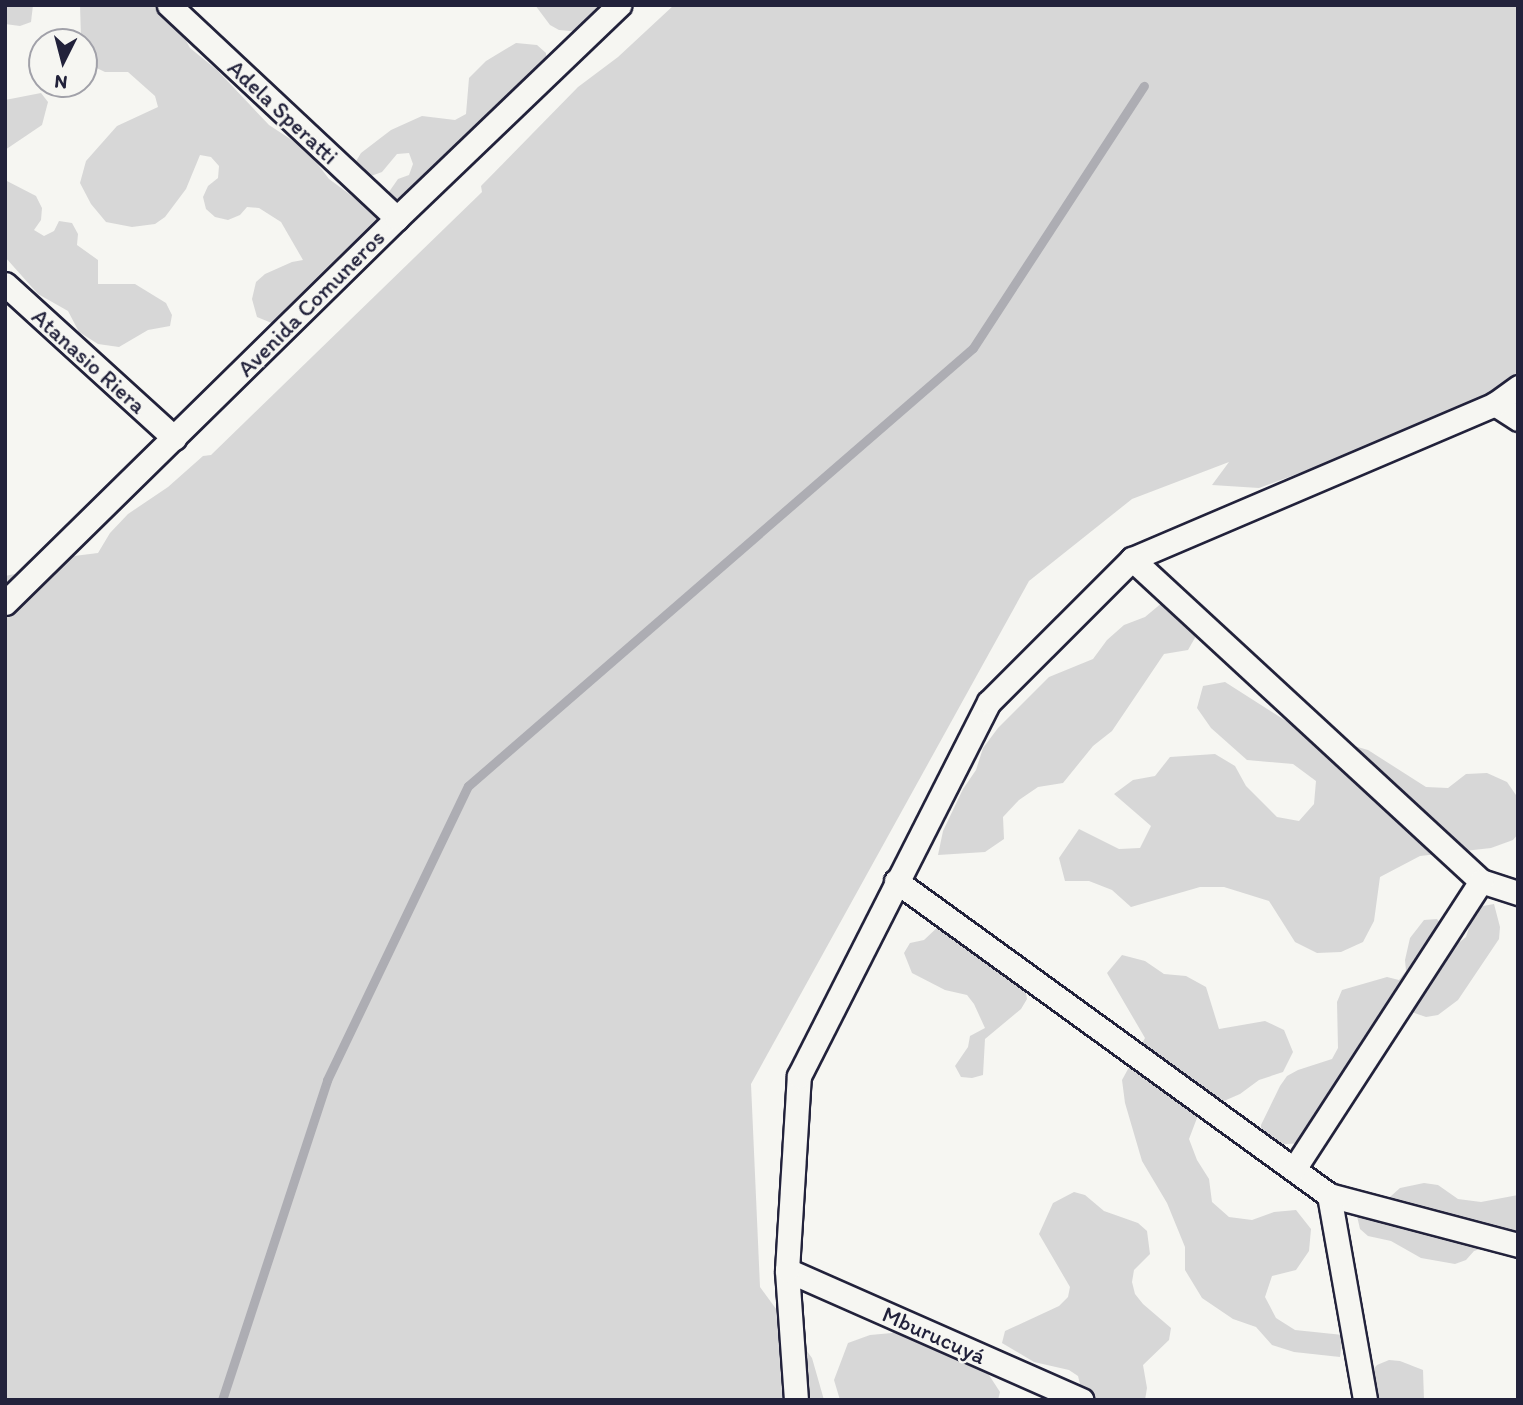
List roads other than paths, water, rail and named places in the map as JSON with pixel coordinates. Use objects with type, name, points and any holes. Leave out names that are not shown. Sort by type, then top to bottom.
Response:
[{"type":"street","name":"Avenida Comuneros","points":[[5,603],[397,218],[620,5]]},
{"type":"street","name":"Adela Speratti","points":[[179,9],[397,218]]},
{"type":"street","name":"Atanasio Riera","points":[[5,284],[174,438]]},
{"type":"street","points":[[796,1400],[787,1270],[799,1076],[989,702],[1132,559],[1495,404],[1518,387]]},
{"type":"street","points":[[1495,404],[1518,419]]},
{"type":"street","points":[[1132,559],[1481,881],[1518,893]]},
{"type":"street","points":[[896,881],[1329,1195],[1518,1245]]},
{"type":"street","points":[[1294,1169],[1481,881]]},
{"type":"street","points":[[1329,1195],[1365,1400]]},
{"type":"street","name":"Mburucuyá","points":[[787,1270],[1082,1400]]},
{"type":"waterway","points":[[222,1400],[327,1080],[468,786],[973,348],[1144,86]]}]
